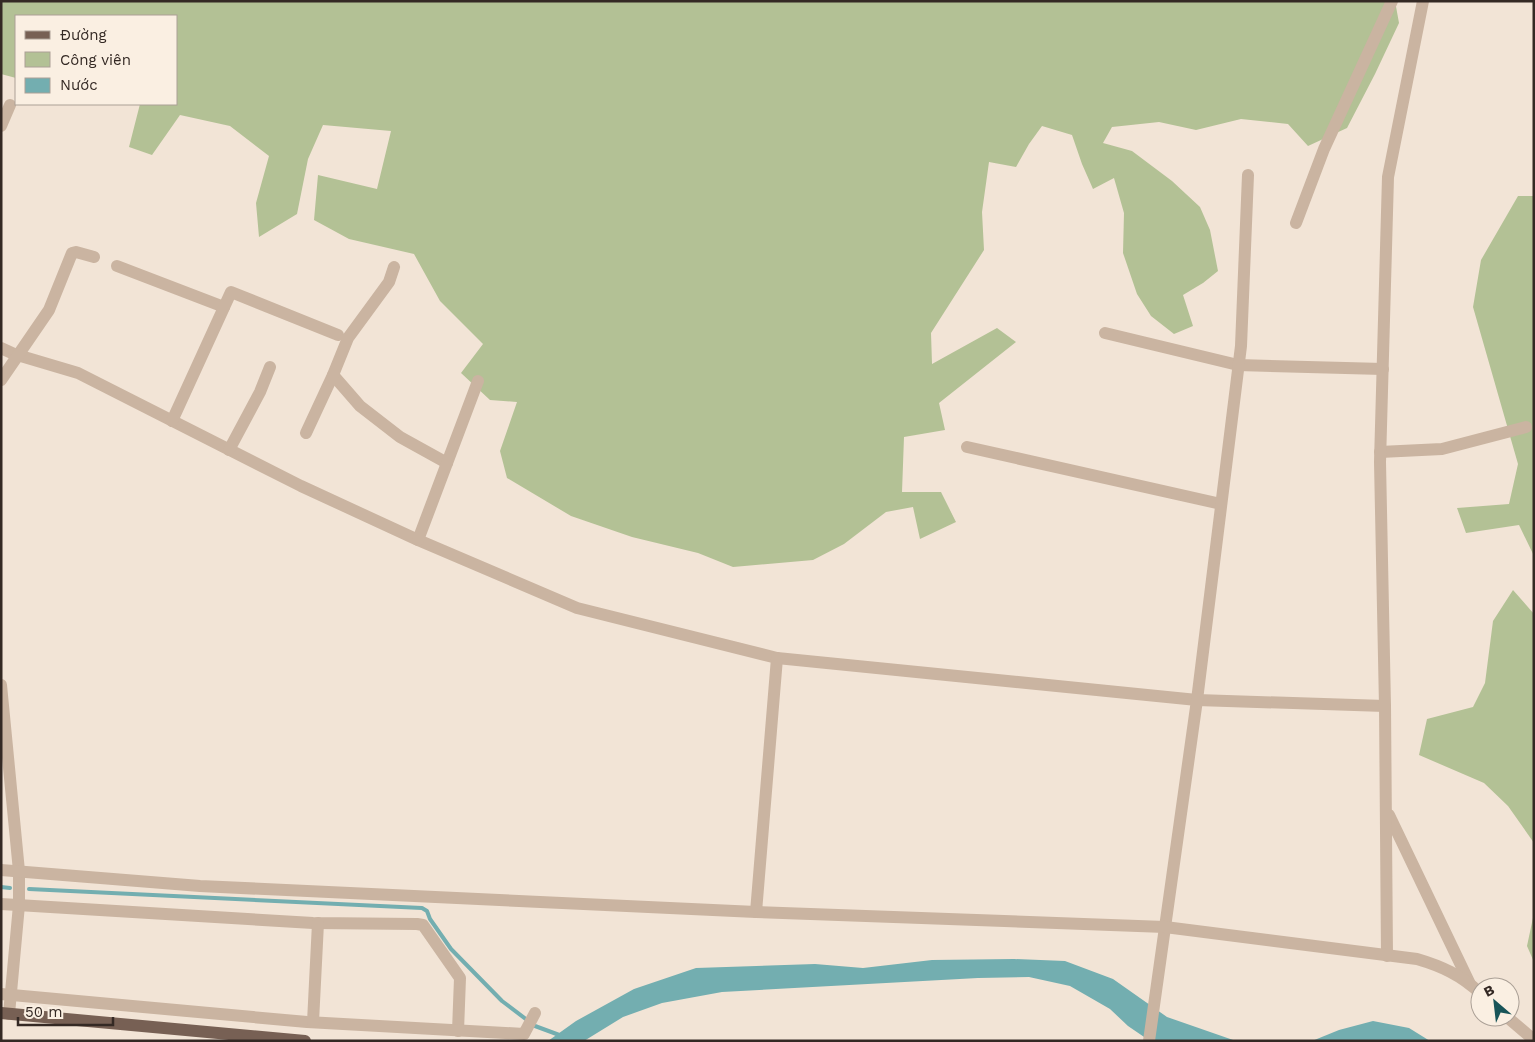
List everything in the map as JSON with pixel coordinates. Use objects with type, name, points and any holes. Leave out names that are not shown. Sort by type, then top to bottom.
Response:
[{"type":"main road","points":[[5,1013],[305,1041]]},
{"type":"street","points":[[1296,223],[1324,149],[1392,1]]},
{"type":"street","points":[[1387,956],[1387,811],[1380,452],[1388,177],[1423,1]]},
{"type":"street","points":[[1,126],[10,105]]},
{"type":"street","points":[[1149,1041],[1196,700],[1241,346],[1248,175]]},
{"type":"street","points":[[1,380],[49,310],[72,253],[76,252],[94,257]]},
{"type":"street","points":[[117,266],[224,307]]},
{"type":"street","points":[[306,433],[348,338],[389,282],[394,267]]},
{"type":"street","points":[[172,421],[231,292],[338,335]]},
{"type":"street","points":[[1105,333],[1238,365],[1382,369]]},
{"type":"street","points":[[1,348],[78,373],[301,486],[418,540],[577,608],[777,658],[1196,700],[1385,706]]},
{"type":"street","points":[[229,450],[260,392],[270,367]]},
{"type":"street","points":[[333,375],[366,412],[400,437],[447,463]]},
{"type":"street","points":[[418,540],[478,382]]},
{"type":"street","points":[[1380,452],[1442,449],[1526,427]]},
{"type":"street","points":[[967,447],[1221,504]]},
{"type":"street","points":[[756,912],[777,658]]},
{"type":"street","points":[[1,685],[19,871],[19,905],[5,1013]]},
{"type":"street","points":[[1387,811],[1470,984]]},
{"type":"street","points":[[1,870],[200,886],[756,912],[1165,927],[1417,959],[1454,973],[1470,984]]},
{"type":"street","points":[[1,904],[318,923],[423,925],[460,978],[458,1031]]},
{"type":"street","points":[[313,1022],[318,923]]},
{"type":"street","points":[[6,995],[313,1022],[524,1035],[535,1012]]},
{"type":"street","points":[[1519,1027],[1534,1040]]},
{"type":"green space","points":[[1,1],[1395,1],[1399,23],[1347,128],[1308,146],[1288,124],[1241,119],[1196,130],[1159,122],[1112,127],[1103,143],[1132,151],[1172,181],[1200,207],[1210,230],[1218,271],[1183,295],[1193,326],[1174,334],[1151,316],[1137,294],[1123,253],[1124,213],[1114,178],[1093,189],[1072,135],[1042,126],[1016,167],[989,162],[982,212],[984,250],[931,333],[932,364],[997,328],[1016,342],[939,403],[945,430],[904,437],[902,492],[941,492],[956,522],[920,539],[913,507],[886,512],[844,544],[813,560],[733,567],[698,553],[632,537],[571,516],[507,478],[500,451],[517,402],[490,400],[461,373],[483,344],[440,301],[414,254],[349,239],[314,220],[318,175],[377,189],[391,131],[323,125],[308,159],[297,214],[259,237],[256,203],[269,156],[230,126],[180,115],[152,155],[129,147],[140,105],[178,105],[178,15],[15,15],[15,78],[1,74]]},
{"type":"green space","points":[[1518,196],[1534,196],[1534,556],[1519,525],[1466,533],[1457,508],[1509,504],[1518,464],[1473,307],[1481,260]]},
{"type":"green space","points":[[1513,590],[1534,614],[1534,843],[1508,806],[1484,783],[1419,755],[1427,719],[1473,707],[1485,683],[1493,621]]},
{"type":"green space","points":[[1534,913],[1534,962],[1527,946]]},
{"type":"water","points":[[1014,959],[1065,961],[1113,979],[1167,1017],[1236,1041],[1150,1041],[1128,1026],[1110,1009],[1070,986],[1029,977],[722,992],[662,1003],[623,1017],[584,1041],[548,1041],[576,1021],[634,989],[696,968],[815,964],[863,968],[932,960]]},
{"type":"water","points":[[1373,1021],[1409,1028],[1430,1041],[1312,1041],[1339,1030]]},
{"type":"waterway","points":[[1,887],[10,888]]},
{"type":"waterway","points":[[29,889],[422,908],[427,911],[430,919],[451,949],[502,1001],[535,1026],[562,1036]]}]
